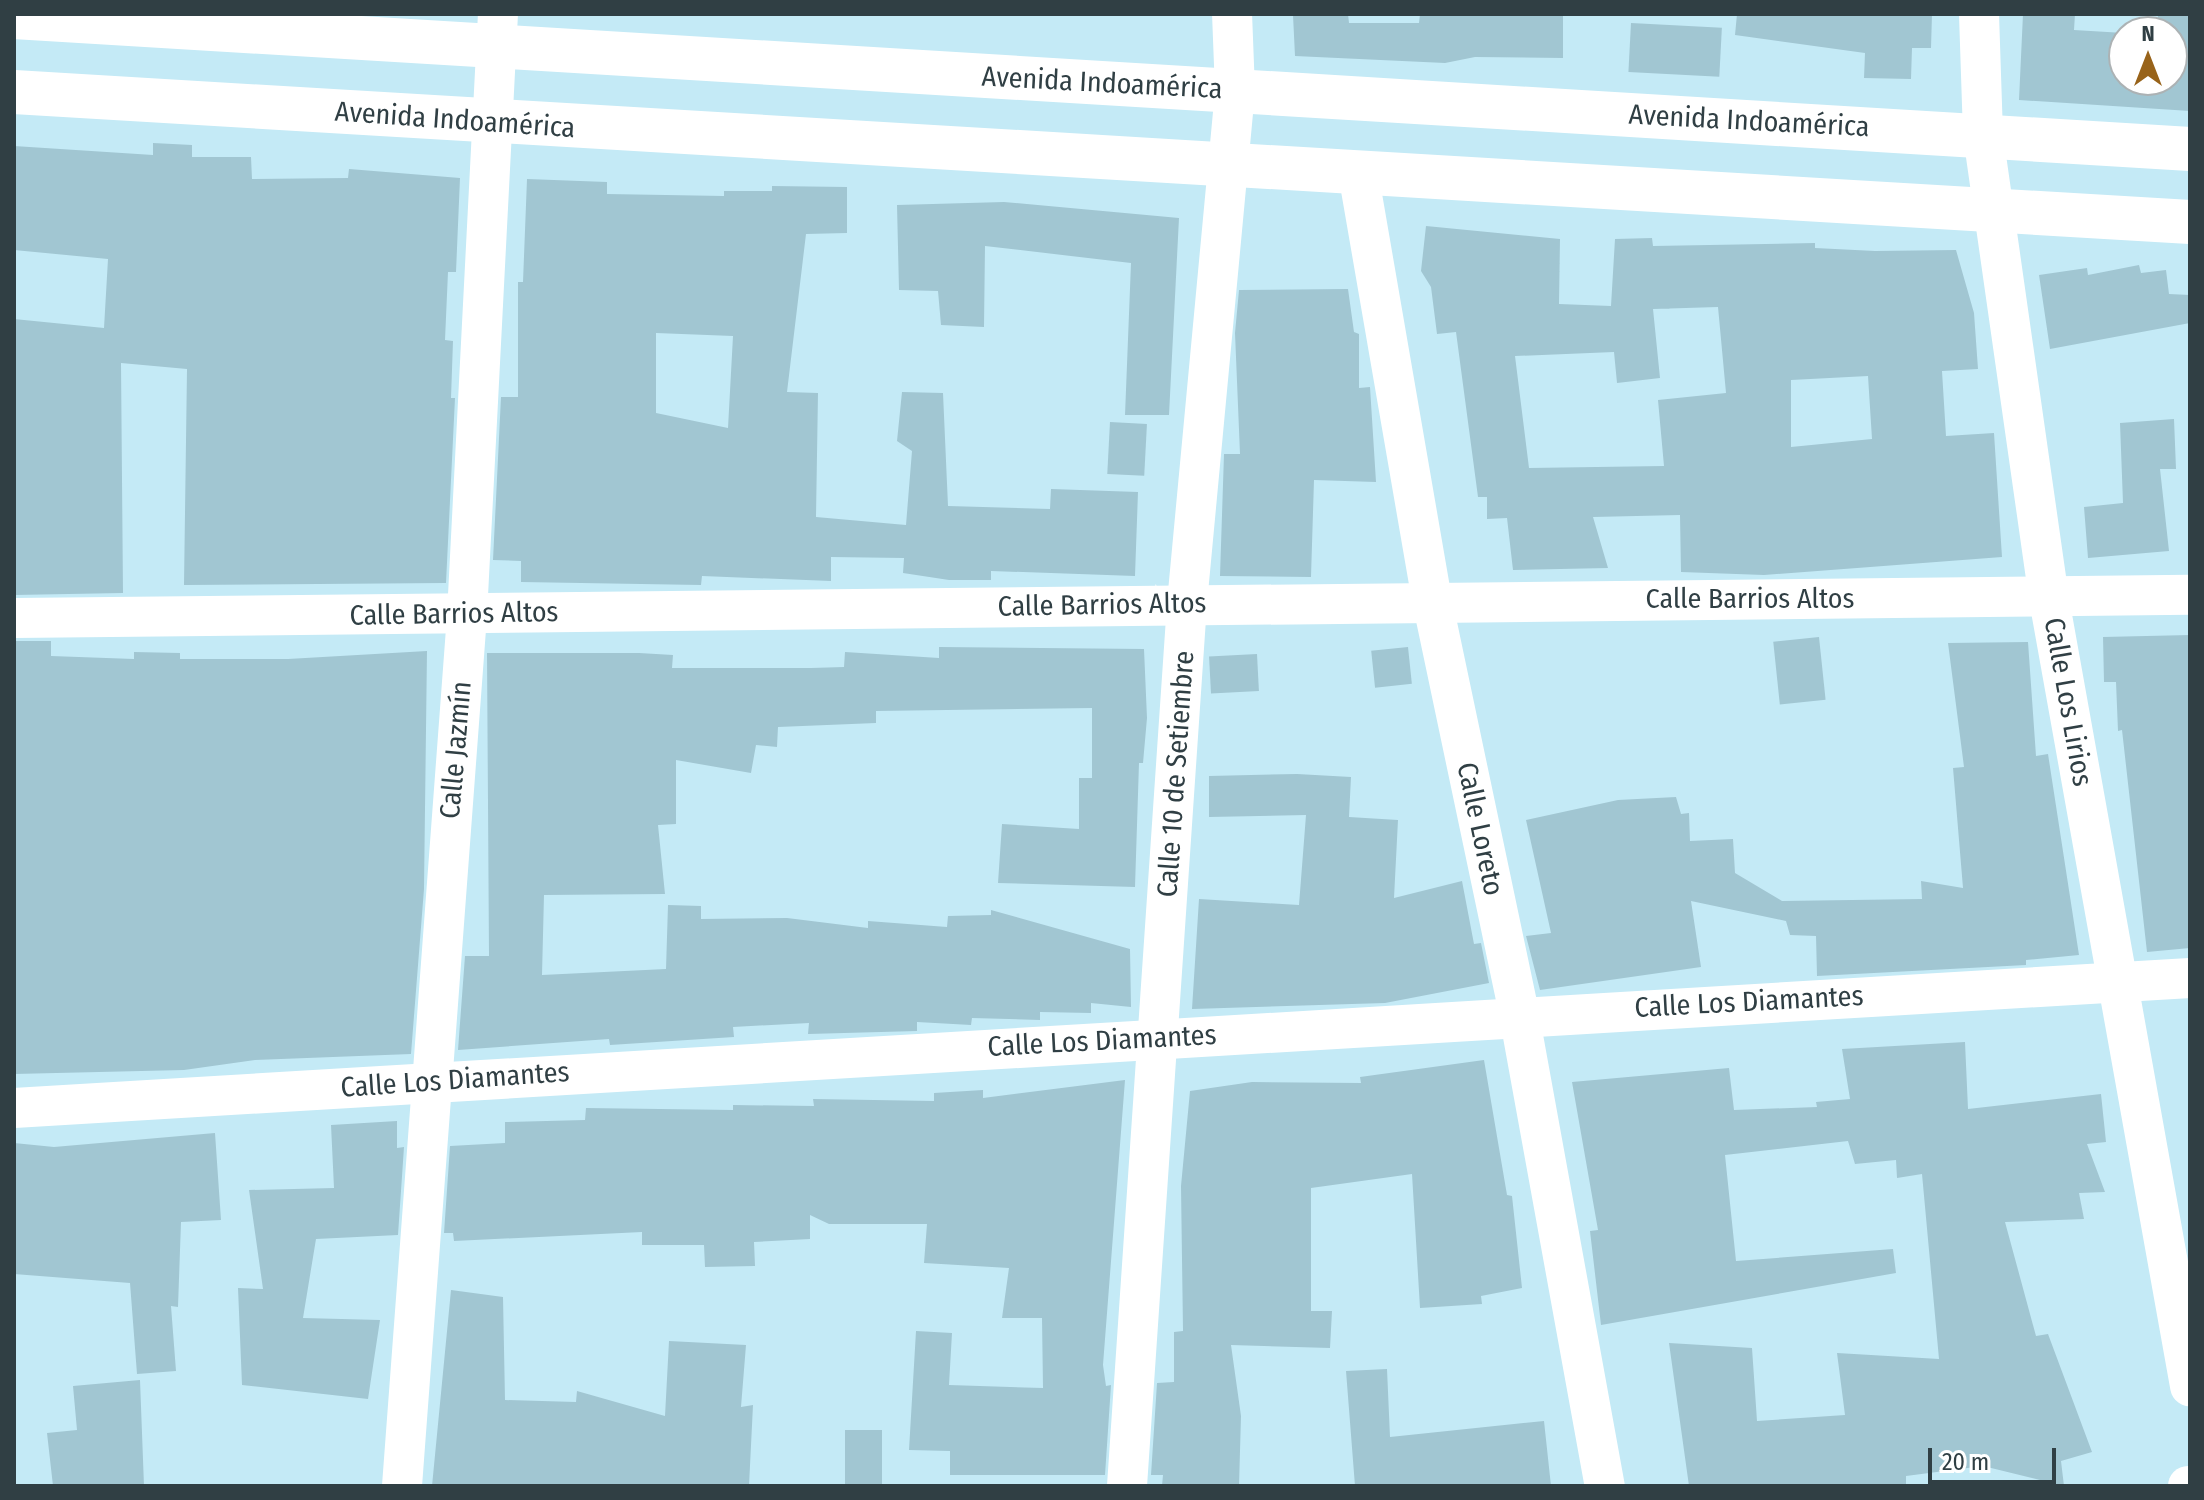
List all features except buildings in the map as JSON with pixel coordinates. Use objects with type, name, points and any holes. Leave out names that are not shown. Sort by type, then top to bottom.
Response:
[{"type":"street","name":"Calle 10 de Setiembre","points":[[1127,1486],[1160,1038],[1187,603],[1235,91],[1232,14]]},
{"type":"street","name":"Calle Los Lirios","points":[[1979,14],[1983,135],[2049,599],[2190,1386]]},
{"type":"street","name":"Avenida Indoamérica","points":[[14,17],[498,30],[1235,91],[2190,149]]},
{"type":"street","name":"Calle Jazmín","points":[[402,1486],[429,1080],[467,615],[498,30]]},
{"type":"street","name":"Avenida Indoamérica","points":[[14,92],[2190,222]]},
{"type":"street","name":"Calle Loreto","points":[[1358,172],[1432,600],[1519,1014],[1605,1486]]},
{"type":"street","name":"Calle Barrios Altos","points":[[14,618],[467,615],[1432,600],[2049,599],[2190,595]]},
{"type":"street","name":"Calle Los Diamantes","points":[[14,1108],[1519,1014],[2190,978]]}]
